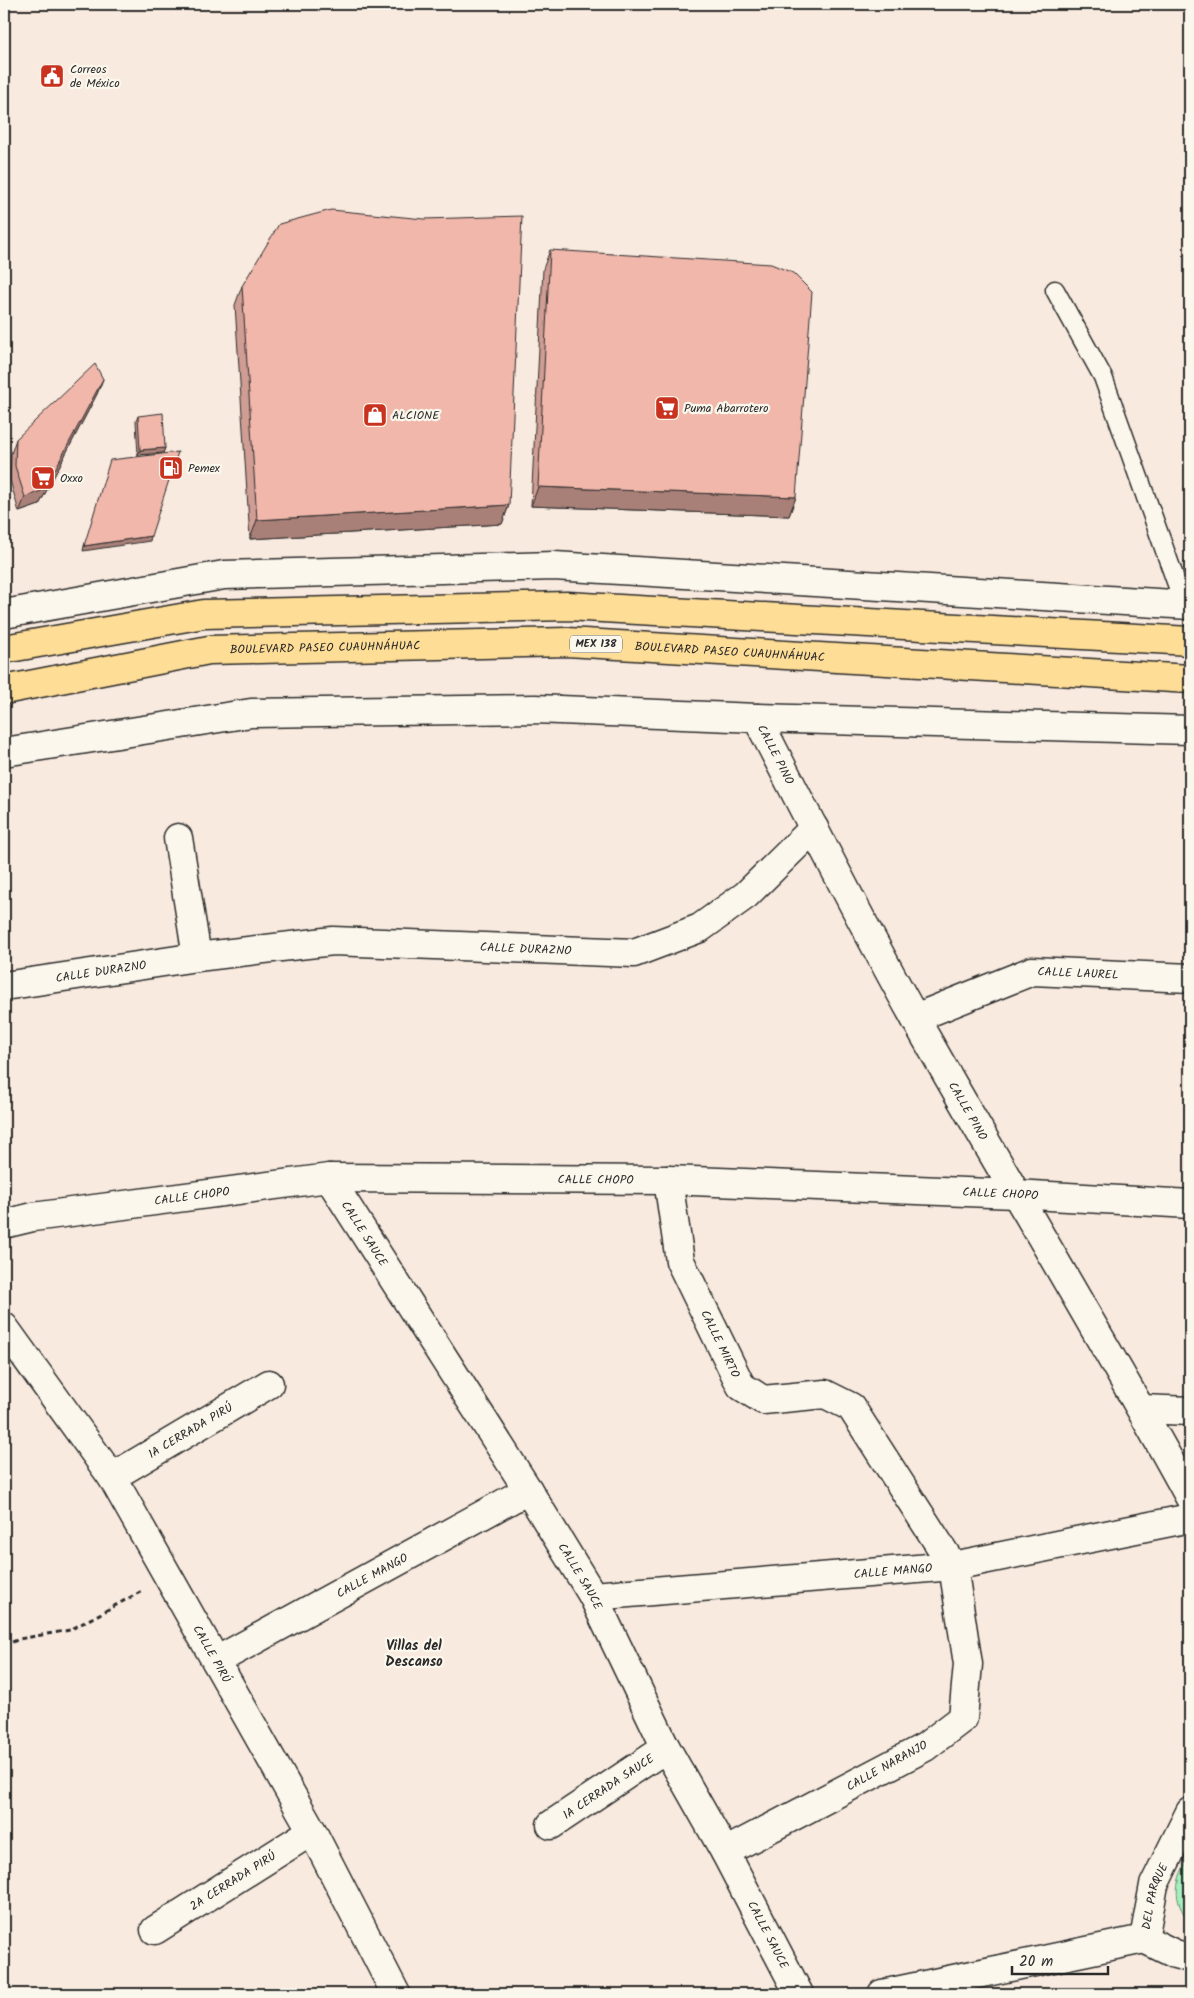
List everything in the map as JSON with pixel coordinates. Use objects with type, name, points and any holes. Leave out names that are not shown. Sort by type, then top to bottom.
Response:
[{"type":"main road","points":[[4,649],[204,614],[567,606],[1190,641]]},
{"type":"main road","name":"BOULEVARD PASEO CUAUHNÁHUAC","points":[[4,690],[209,650],[567,642],[1190,679]]},
{"type":"street","points":[[4,614],[224,575],[554,566],[1187,604]]},
{"type":"street","points":[[4,752],[250,713],[536,709],[757,718],[1190,730]]},
{"type":"street","name":"CALLE PINO","points":[[757,718],[915,1018],[1015,1194],[1142,1409],[1190,1498]]},
{"type":"street","name":"CALLE DURAZNO","points":[[4,986],[197,957],[333,941],[634,952],[700,928],[746,895],[814,828]]},
{"type":"street","points":[[178,838],[197,957]]},
{"type":"street","name":"CALLE LAUREL","points":[[915,1018],[1032,971],[1190,978]]},
{"type":"street","name":"CALLE CHOPO","points":[[4,1224],[33,1217],[329,1178],[668,1180],[1015,1194],[1190,1204]]},
{"type":"street","name":"CALLE SAUCE","points":[[329,1178],[528,1490],[593,1596],[666,1748],[726,1852],[800,1994]]},
{"type":"street","name":"CALLE MIRTO","points":[[668,1180],[680,1261],[740,1386],[764,1400],[825,1394],[851,1408],[952,1566]]},
{"type":"street","name":"CALLE PIRÚ","points":[[4,1327],[112,1476],[312,1831],[396,1994]]},
{"type":"street","name":"1A CERRADA PIRÚ","points":[[112,1476],[268,1384]]},
{"type":"street","points":[[1142,1409],[1190,1411]]},
{"type":"street","name":"CALLE MANGO","points":[[216,1661],[528,1490]]},
{"type":"street","name":"CALLE MANGO","points":[[593,1596],[952,1566],[1190,1518]]},
{"type":"street","name":"CALLE NARANJO","points":[[726,1852],[925,1747],[963,1718],[968,1664],[952,1566]]},
{"type":"street","name":"1A CERRADA SAUCE","points":[[551,1825],[666,1748]]},
{"type":"street","name":"DEL PARQUE","points":[[1190,1812],[1154,1885],[1144,1939],[1176,1954],[1190,1958]]},
{"type":"street","name":"2A CERRADA PIRÚ","points":[[155,1930],[312,1831]]},
{"type":"street","points":[[882,1994],[1144,1939]]},
{"type":"lane","points":[[1055,290],[1103,377],[1187,604]]},
{"type":"path","points":[[4,1646],[19,1639],[70,1630],[168,1576]]},
{"type":"green space","points":[[1190,1856],[1190,1922],[1180,1906],[1177,1889],[1181,1873]]},
{"type":"building","name":"ALCIONE","points":[[331,210],[424,219],[522,216],[509,505],[257,520],[242,286],[279,224]]},
{"type":"building","name":"Puma Abarrotero","points":[[550,250],[771,264],[793,273],[812,292],[796,497],[538,487]]},
{"type":"building","points":[[95,364],[103,379],[44,490],[25,497],[15,466],[16,439]]},
{"type":"building","points":[[163,413],[165,448],[140,450],[138,416]]},
{"type":"building","points":[[178,452],[151,536],[84,546],[110,460]]},
{"type":"place","name":"Correos de México","points":[[52,76]]},
{"type":"place","name":"Puma Abarrotero","points":[[667,408]]},
{"type":"place","name":"ALCIONE","points":[[375,415]]},
{"type":"place","name":"Pemex","points":[[171,468]]},
{"type":"place","name":"Oxxo","points":[[43,478]]},
{"type":"district","name":"Villas del Descanso","points":[[414,1654]]}]
